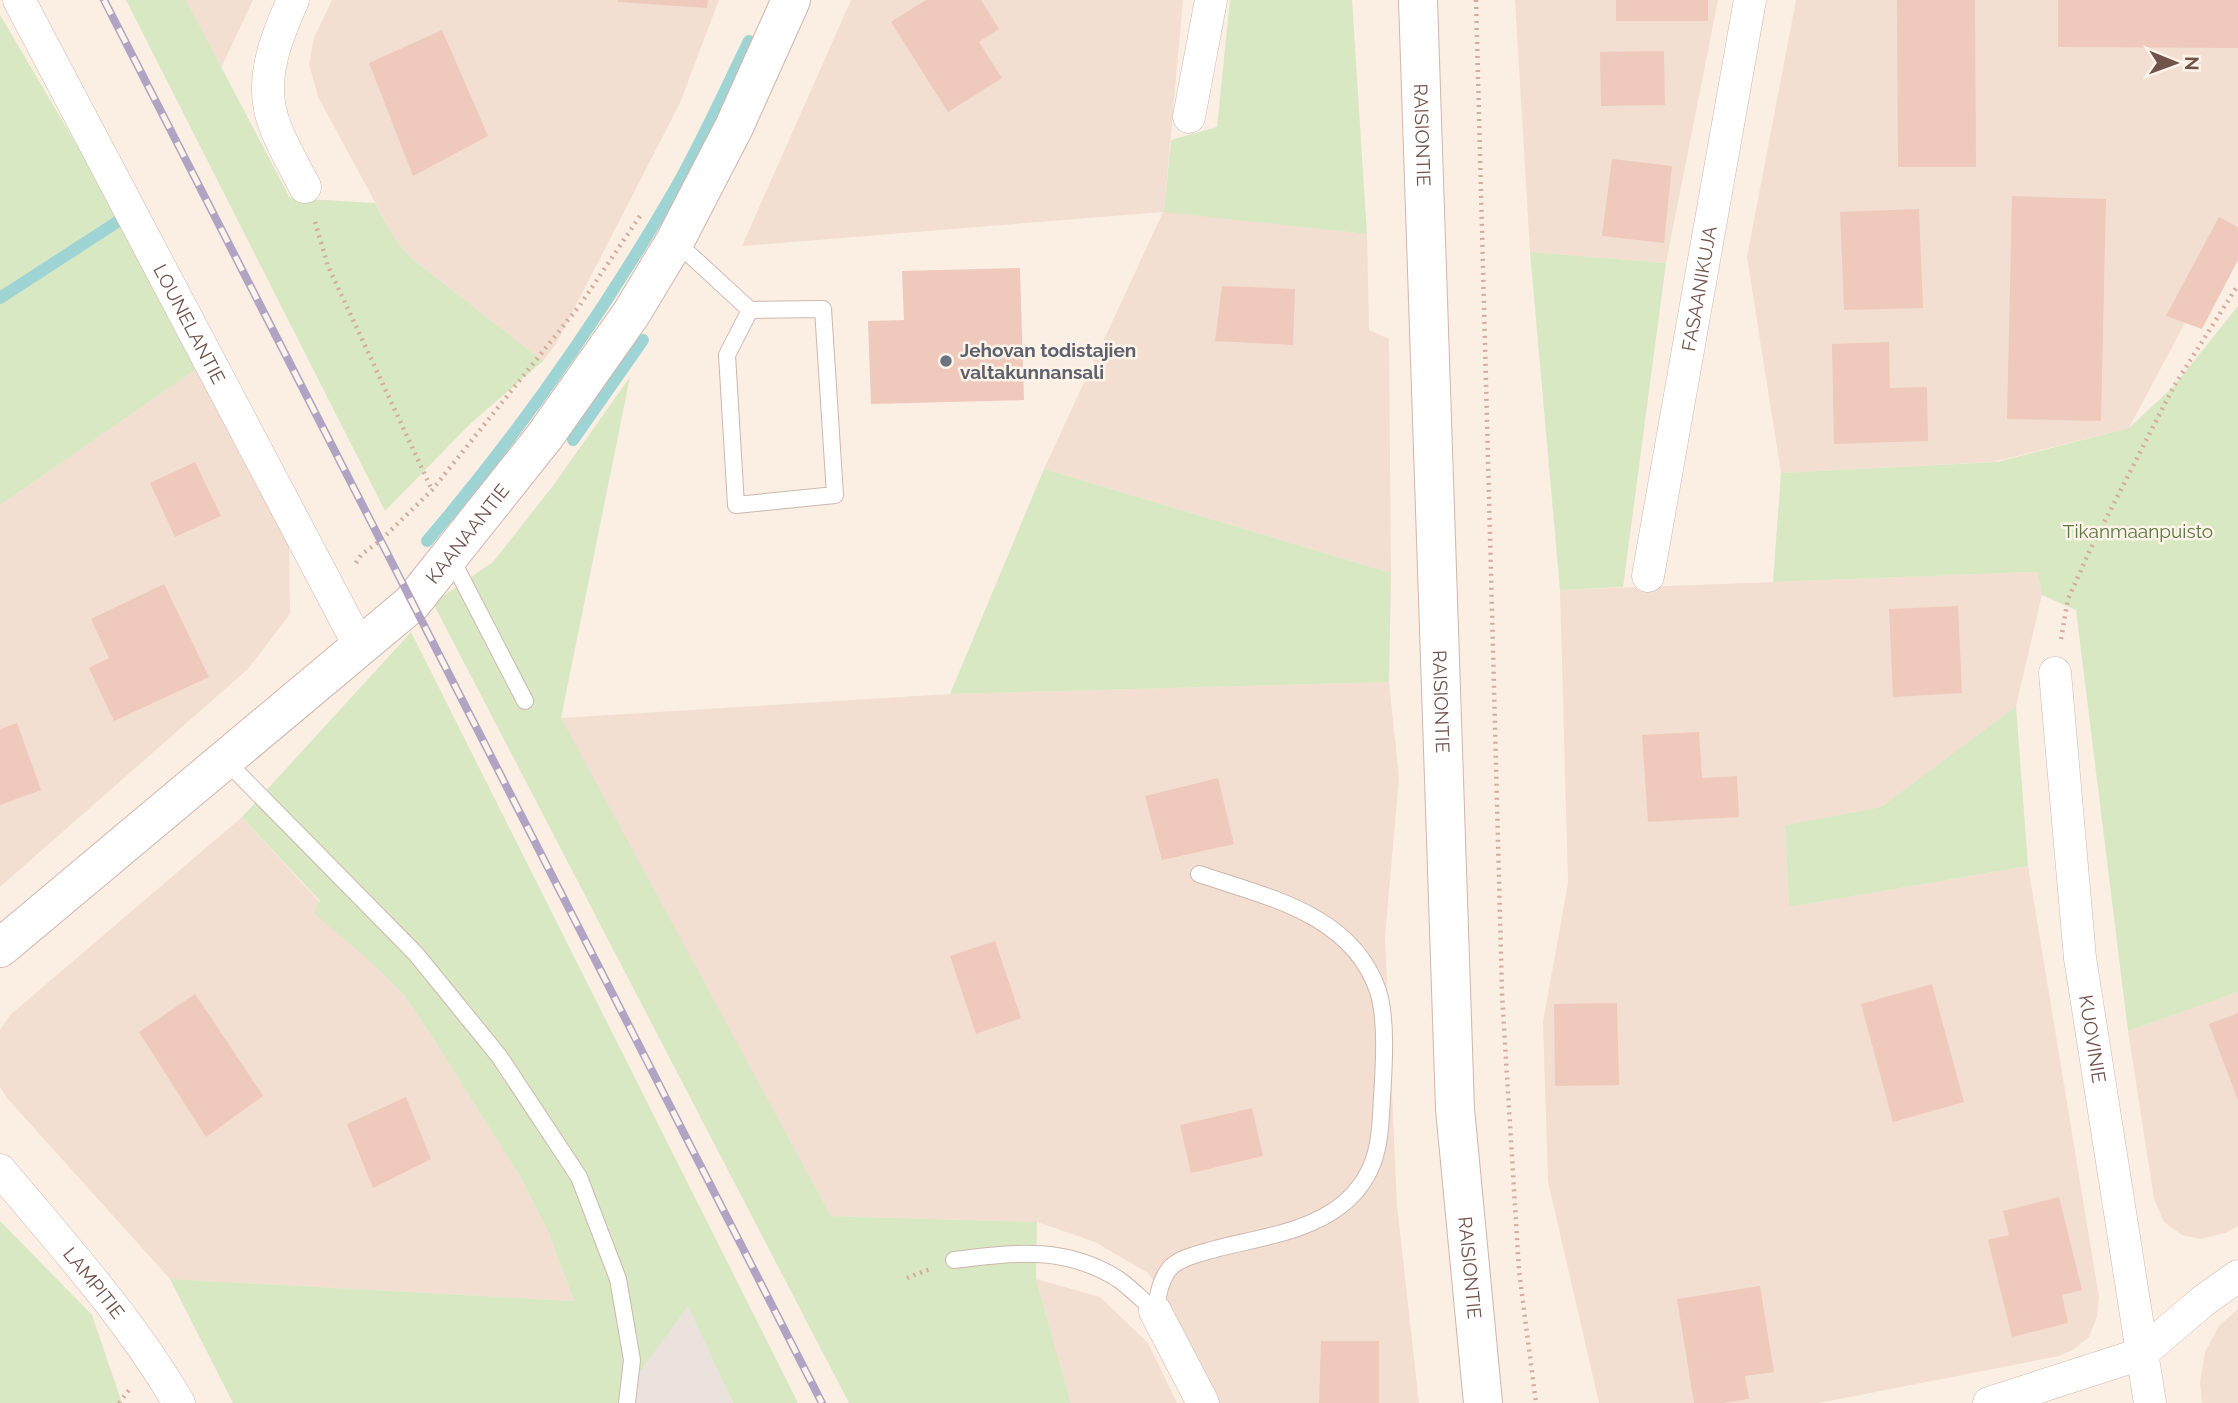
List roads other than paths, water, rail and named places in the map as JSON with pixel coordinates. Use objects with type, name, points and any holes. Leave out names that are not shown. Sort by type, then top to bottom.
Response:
[{"type":"main road","name":"KAANAANTIE","points":[[0,948],[412,603],[558,419],[609,347],[675,241],[734,127],[791,0]]},
{"type":"main road","name":"RAISIONTIE","points":[[1418,0],[1455,1110],[1483,1403]]},
{"type":"street","name":"LOUNELANTIE","points":[[19,0],[360,647]]},
{"type":"street","points":[[293,0],[273,51],[268,84],[272,117],[304,187]]},
{"type":"street","points":[[1189,117],[1211,0]]},
{"type":"street","name":"FASAANIKUJA","points":[[1648,576],[1750,0]]},
{"type":"street","name":"KUOVINIE","points":[[2055,673],[2080,958],[2150,1403]]},
{"type":"street","name":"LAMPITIE","points":[[0,1170],[104,1295],[153,1359],[179,1403]]},
{"type":"street","points":[[1989,1403],[2141,1354],[2203,1301],[2238,1276]]},
{"type":"street","points":[[1155,1311],[1203,1403]]},
{"type":"lane","points":[[675,241],[750,310],[823,309],[835,495],[736,505],[727,355],[750,310]]},
{"type":"lane","points":[[449,556],[525,701]]},
{"type":"lane","points":[[223,759],[415,954],[499,1056],[579,1177],[618,1279],[632,1360],[628,1403]]},
{"type":"lane","points":[[954,1261],[1021,1252],[1073,1258],[1118,1279],[1155,1311],[1160,1285],[1172,1266],[1196,1254],[1311,1224],[1344,1203],[1371,1172],[1380,1131],[1385,1051],[1378,992],[1360,955],[1334,928],[1288,903],[1199,874]]},
{"type":"waterway","points":[[427,541],[495,457],[559,371],[619,281],[685,171],[749,41]]},
{"type":"waterway","points":[[0,298],[131,213]]},
{"type":"waterway","points":[[573,440],[643,340]]},
{"type":"railway","points":[[104,0],[822,1403]]},
{"type":"place","name":"Jehovan todistajien valtakunnansali","points":[[946,361]]},
{"type":"park label","name":"Tikanmaanpuisto","points":[[2138,531]]}]
